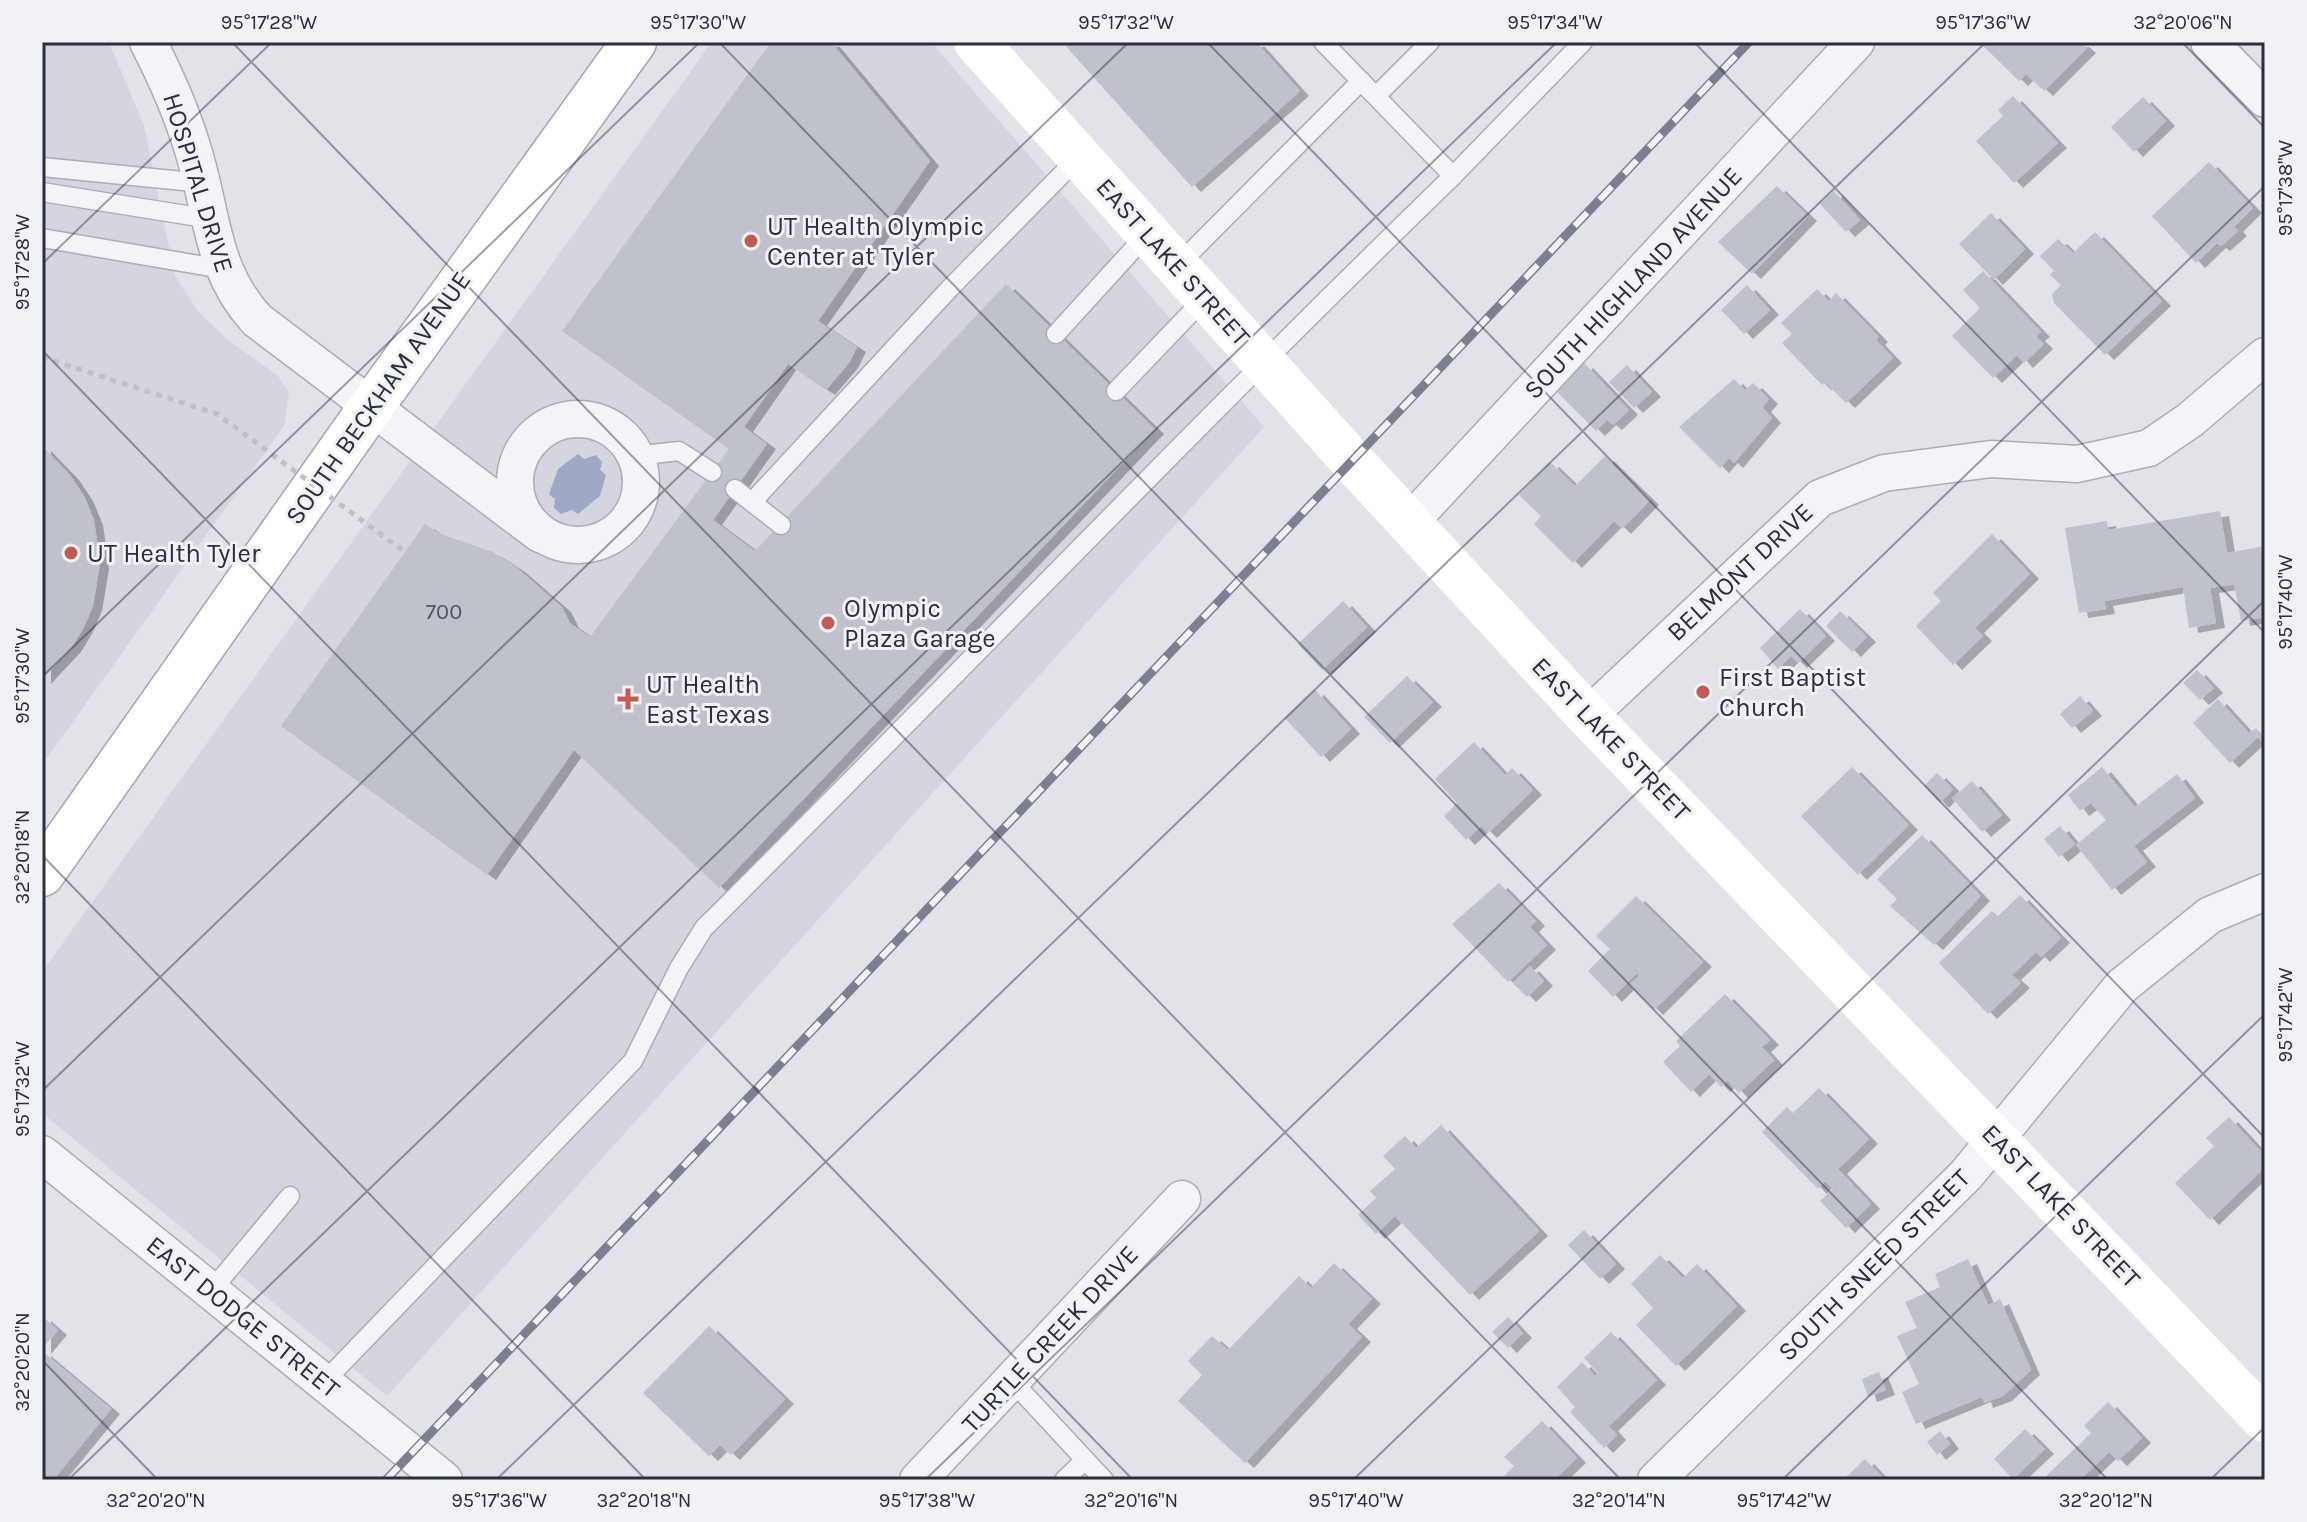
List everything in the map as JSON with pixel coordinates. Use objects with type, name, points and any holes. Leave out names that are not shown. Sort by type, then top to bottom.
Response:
[{"type":"street","name":"HOSPITAL DRIVE","points":[[148,42],[180,112],[203,183],[222,269],[241,303],[257,320],[540,534]]},
{"type":"street","name":"SOUTH BECKHAM AVENUE","points":[[42,874],[371,407],[634,42]]},
{"type":"street","name":"EAST LAKE STREET","points":[[976,42],[1261,361],[1588,716],[2265,1420]]},
{"type":"street","name":"SOUTH HIGHLAND AVENUE","points":[[1409,523],[1856,42]]},
{"type":"street","points":[[2209,42],[2265,99]]},
{"type":"street","name":"BELMONT DRIVE","points":[[1588,716],[1820,498],[1884,473],[1991,459],[2077,464],[2149,448],[2190,420],[2265,356]]},
{"type":"street","points":[[567,419],[585,419],[620,434],[635,456],[641,486],[638,504],[629,521],[615,534],[598,543],[578,546],[557,543],[540,534],[524,517],[516,498],[514,477],[519,457],[530,439],[547,426],[567,419]]},
{"type":"street","name":"SOUTH SNEED STREET","points":[[1656,1480],[1955,1186],[2122,986],[2210,915],[2265,892]]},
{"type":"street","name":"EAST DODGE STREET","points":[[42,1154],[444,1480]]},
{"type":"street","name":"TURTLE CREEK DRIVE","points":[[918,1480],[1182,1199]]},
{"type":"lane","points":[[1323,42],[1453,176]]},
{"type":"lane","points":[[1376,96],[1430,42]]},
{"type":"lane","points":[[323,1383],[633,1061],[679,968],[704,928],[938,695],[1261,361],[1453,176],[1583,42]]},
{"type":"lane","points":[[1116,391],[1191,282],[1361,81]]},
{"type":"lane","points":[[752,502],[951,287],[1079,157]]},
{"type":"lane","points":[[42,167],[203,183]]},
{"type":"lane","points":[[42,192],[211,219]]},
{"type":"lane","points":[[1056,334],[1148,233]]},
{"type":"lane","points":[[42,238],[222,269]]},
{"type":"lane","points":[[635,456],[679,451],[712,472]]},
{"type":"lane","points":[[735,489],[781,525]]},
{"type":"lane","points":[[211,1291],[290,1196]]},
{"type":"lane","points":[[1012,1381],[1104,1480]]},
{"type":"lane","points":[[1064,1480],[1085,1460]]},
{"type":"path","points":[[42,357],[217,414],[405,552]]},
{"type":"shaded area","points":[[42,42],[109,42],[144,126],[175,276],[198,311],[228,340],[278,376],[289,392],[284,426],[42,765]]},
{"type":"shaded area","name":"UT Health East Texas","points":[[712,42],[931,42],[1264,427],[387,1396],[42,1113],[42,972]]},
{"type":"water","points":[[578,454],[584,459],[596,455],[602,462],[600,470],[606,475],[600,496],[578,514],[572,510],[561,514],[554,508],[555,499],[549,494],[558,469]]},
{"type":"building","points":[[771,42],[831,42],[930,161],[818,321],[857,347],[849,363],[826,390],[788,364],[744,427],[767,444],[713,520],[755,551],[1006,284],[1155,429],[719,888],[574,750],[487,875],[281,726],[425,524],[438,533],[493,552],[516,567],[562,607],[570,623],[590,637],[729,449],[562,331]]},
{"type":"building","points":[[1062,42],[1256,42],[1300,91],[1192,187]]},
{"type":"building","points":[[1979,42],[2080,42],[2087,48],[2044,91],[2026,74],[2019,81]]},
{"type":"building","points":[[2013,96],[2058,143],[2014,183],[1976,141],[2003,116],[1998,110]]},
{"type":"building","points":[[2143,97],[2166,121],[2134,152],[2111,127]]},
{"type":"building","points":[[2209,162],[2253,208],[2234,227],[2238,231],[2221,246],[2217,243],[2196,263],[2152,216]]},
{"type":"building","points":[[1777,186],[1808,216],[1752,274],[1718,242]]},
{"type":"building","points":[[1834,191],[1860,220],[1846,232],[1820,204]]},
{"type":"building","points":[[1991,213],[2025,249],[1994,280],[1959,244]]},
{"type":"building","points":[[2095,232],[2162,301],[2105,355],[2054,303],[2052,294],[2061,285],[2050,275],[2054,271],[2040,256],[2058,239],[2073,253]]},
{"type":"building","points":[[1983,271],[2041,332],[2036,336],[2044,344],[2024,363],[2017,355],[1993,378],[1952,336],[1980,308],[1963,290]]},
{"type":"building","points":[[1747,285],[1770,310],[1744,334],[1721,310]]},
{"type":"building","points":[[1817,289],[1829,301],[1836,293],[1879,337],[1876,340],[1893,358],[1846,403],[1825,382],[1822,385],[1782,343],[1792,334],[1781,323]]},
{"type":"building","points":[[1584,363],[1629,410],[1613,425],[1607,420],[1596,431],[1556,391]]},
{"type":"building","points":[[1627,365],[1652,392],[1634,408],[1609,382]]},
{"type":"building","points":[[1734,379],[1745,390],[1753,383],[1769,399],[1762,407],[1772,418],[1734,463],[1729,458],[1720,468],[1679,427]]},
{"type":"building","name":"UT Health Tyler","points":[[42,446],[70,475],[84,496],[94,520],[100,564],[93,606],[84,627],[72,647],[42,679]]},
{"type":"building","points":[[1605,456],[1650,500],[1622,529],[1614,521],[1573,563],[1534,524],[1541,516],[1519,495],[1550,462],[1575,486]]},
{"type":"building","points":[[2220,511],[2227,553],[2265,546],[2265,617],[2241,621],[2234,584],[2210,588],[2216,623],[2189,628],[2183,587],[2104,601],[2106,609],[2079,613],[2065,528],[2107,521],[2108,530]]},
{"type":"building","points":[[1992,534],[2030,574],[1975,628],[1983,636],[1953,665],[1916,626],[1941,601],[1933,593]]},
{"type":"building","points":[[1343,601],[1367,627],[1322,670],[1298,644]]},
{"type":"building","points":[[1800,609],[1826,636],[1798,663],[1791,656],[1778,669],[1760,648]]},
{"type":"building","points":[[1840,611],[1867,637],[1852,652],[1826,626]]},
{"type":"building","points":[[2197,670],[2214,688],[2200,700],[2183,683]]},
{"type":"building","points":[[1407,676],[1433,702],[1390,743],[1364,717]]},
{"type":"building","points":[[1315,690],[1351,729],[1321,757],[1285,718]]},
{"type":"building","points":[[2080,696],[2093,711],[2072,728],[2060,714]]},
{"type":"building","points":[[2218,699],[2249,733],[2256,728],[2265,738],[2265,745],[2258,737],[2230,763],[2193,723]]},
{"type":"building","points":[[1474,742],[1505,775],[1512,768],[1533,790],[1488,833],[1481,826],[1466,840],[1444,816],[1457,803],[1435,779]]},
{"type":"building","points":[[1852,767],[1909,825],[1858,875],[1801,816]]},
{"type":"building","points":[[2102,767],[2135,807],[2177,774],[2195,798],[2134,846],[2147,862],[2112,890],[2076,845],[2106,820],[2091,803],[2080,811],[2068,795]]},
{"type":"building","points":[[1937,773],[1953,789],[1940,803],[1924,786]]},
{"type":"building","points":[[1972,781],[2002,815],[1982,832],[1952,798]]},
{"type":"building","points":[[2060,826],[2075,844],[2059,857],[2044,839]]},
{"type":"building","points":[[1922,835],[1981,896],[1934,945],[1890,906],[1897,899],[1877,879]]},
{"type":"building","points":[[1499,883],[1536,921],[1530,927],[1547,945],[1508,982],[1452,924]]},
{"type":"building","points":[[2020,895],[2061,938],[2041,957],[2036,952],[2012,975],[2021,983],[1988,1014],[1939,963],[1992,911],[1998,916]]},
{"type":"building","points":[[1636,896],[1703,962],[1654,1010],[1629,985],[1639,976],[1637,973],[1613,997],[1588,971],[1610,949],[1596,936]]},
{"type":"building","points":[[1530,966],[1544,981],[1527,997],[1513,983]]},
{"type":"building","points":[[1725,994],[1770,1040],[1762,1047],[1774,1060],[1739,1093],[1728,1081],[1721,1087],[1709,1074],[1691,1092],[1663,1062],[1680,1046],[1676,1041]]},
{"type":"building","points":[[1819,1088],[1869,1139],[1838,1169],[1871,1204],[1846,1228],[1820,1201],[1833,1189],[1825,1181],[1818,1189],[1762,1132],[1787,1107],[1793,1113]]},
{"type":"building","points":[[2229,1117],[2265,1156],[2265,1167],[2210,1220],[2175,1183],[2214,1146],[2206,1138]]},
{"type":"building","points":[[1441,1125],[1539,1231],[1470,1295],[1395,1216],[1376,1234],[1358,1215],[1376,1198],[1370,1191],[1395,1169],[1383,1156],[1405,1136],[1416,1148]]},
{"type":"building","points":[[1584,1230],[1616,1264],[1600,1279],[1568,1245]]},
{"type":"building","points":[[1660,1255],[1683,1278],[1697,1264],[1737,1306],[1676,1366],[1636,1325],[1653,1308],[1631,1284]]},
{"type":"building","points":[[1968,1259],[1988,1305],[2000,1299],[2031,1370],[2003,1396],[1984,1403],[1982,1397],[1916,1424],[1902,1392],[1919,1384],[1897,1336],[1917,1328],[1905,1302],[1940,1287],[1935,1274]]},
{"type":"building","points":[[1334,1263],[1372,1299],[1348,1324],[1362,1337],[1245,1463],[1178,1401],[1202,1375],[1188,1361],[1212,1336],[1228,1350],[1299,1276],[1311,1288]]},
{"type":"building","points":[[42,1316],[58,1330],[42,1349]]},
{"type":"building","points":[[1508,1317],[1523,1333],[1508,1348],[1492,1332]]},
{"type":"building","points":[[709,1326],[785,1399],[731,1455],[720,1445],[709,1456],[643,1393]]},
{"type":"building","points":[[1611,1332],[1657,1380],[1609,1426],[1617,1435],[1604,1448],[1570,1412],[1575,1407],[1557,1387],[1582,1362],[1595,1376],[1598,1373],[1584,1358]]},
{"type":"building","points":[[42,1351],[111,1409],[53,1480],[42,1480]]},
{"type":"building","points":[[1879,1372],[1886,1390],[1868,1397],[1862,1379]]},
{"type":"building","points":[[2108,1402],[2142,1438],[2118,1461],[2109,1452],[2080,1480],[2050,1480],[2046,1476],[2091,1433],[2084,1426]]},
{"type":"building","points":[[1542,1421],[1577,1458],[1554,1480],[1500,1480],[1514,1466],[1504,1457]]},
{"type":"building","points":[[2025,1429],[2045,1449],[2013,1479],[1994,1459]]},
{"type":"building","points":[[1940,1431],[1950,1444],[1937,1455],[1927,1442]]},
{"type":"building","points":[[1865,1459],[1885,1480],[1843,1480]]},
{"type":"railway","points":[[386,1480],[1749,42]]},
{"type":"place","name":"UT Health Olympic Center at Tyler","points":[[751,241]]},
{"type":"place","name":"UT Health Tyler","points":[[71,553]]},
{"type":"place","name":"Olympic Plaza Garage","points":[[828,623]]},
{"type":"place","name":"First Baptist Church","points":[[1703,692]]},
{"type":"place","name":"UT Health East Texas","points":[[628,699]]}]
